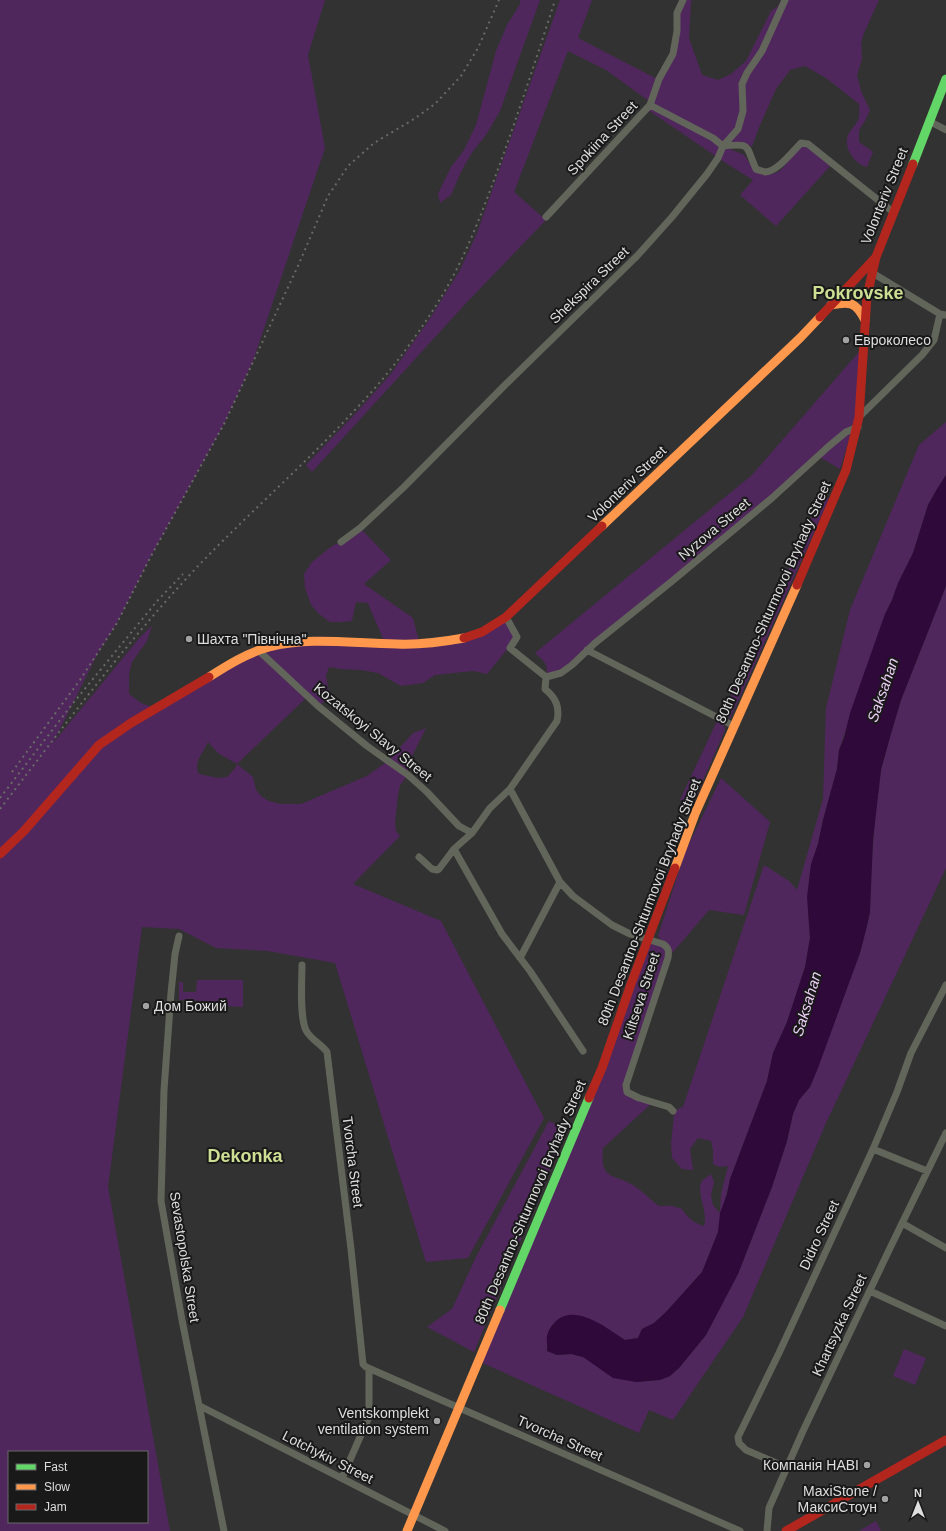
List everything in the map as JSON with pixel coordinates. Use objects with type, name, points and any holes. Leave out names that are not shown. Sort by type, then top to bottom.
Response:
[{"type":"street","name":"Spokiina Street","points":[[546,217],[650,105],[659,79],[673,54],[677,31],[677,13],[683,0]]},
{"type":"street","name":"Shekspira Street","points":[[341,542],[360,528],[404,487],[504,386],[637,256],[672,217],[707,174],[718,158],[723,146],[738,129],[743,104],[742,84],[747,73],[762,51],[785,0]]},
{"type":"street","name":"Volonteriv Street","points":[[0,854],[24,831],[99,745],[115,732],[232,663],[258,650],[295,641],[317,640],[385,644],[426,644],[473,636],[497,624],[506,617],[543,584],[800,338],[876,257],[946,79]]},
{"type":"street","points":[[650,105],[713,138],[723,146],[739,144],[746,146],[756,169],[764,172],[771,171],[778,166],[801,144],[808,144],[893,212]]},
{"type":"street","points":[[929,121],[946,130]]},
{"type":"street","name":"80th Desantno-Shturmovoi Bryhady Street","points":[[407,1531],[602,1068],[695,814],[846,470],[858,427],[867,296],[876,257]]},
{"type":"street","points":[[859,417],[922,355],[934,340],[943,315],[872,272]]},
{"type":"street","points":[[832,305],[845,301],[853,303],[860,310],[866,323]]},
{"type":"street","name":"Nyzova Street","points":[[546,677],[560,673],[772,498],[829,446],[846,432],[858,427]]},
{"type":"street","points":[[419,857],[432,868],[437,870],[443,865],[454,849],[472,833],[490,808],[510,789],[557,721],[558,706],[555,699],[545,689],[546,677],[510,648],[517,637],[506,617]]},
{"type":"street","name":"Kozatskoyi Slavy Street","points":[[258,650],[318,706],[368,746],[408,775],[427,792],[459,826],[472,833]]},
{"type":"street","points":[[586,650],[734,726]]},
{"type":"street","name":"Kiltseva Street","points":[[510,789],[560,882],[573,896],[612,925],[630,934],[664,944],[668,947],[670,951],[626,1085],[627,1092],[633,1096],[669,1107],[673,1111]]},
{"type":"street","points":[[454,849],[502,934],[583,1050]]},
{"type":"street","points":[[520,958],[560,882]]},
{"type":"street","name":"Sevastopolska Street","points":[[179,936],[175,954],[171,993],[164,1090],[161,1201],[182,1320],[224,1531]]},
{"type":"street","name":"Tvorcha Street","points":[[302,965],[302,1020],[307,1032],[327,1052],[363,1364],[368,1370],[459,1408],[740,1531]]},
{"type":"street","name":"Didro Street","points":[[788,1468],[746,1450],[739,1443],[738,1437],[779,1353],[873,1149],[897,1092],[911,1053],[946,985]]},
{"type":"street","name":"Khartsyzka Street","points":[[767,1531],[769,1508],[803,1432],[946,1133]]},
{"type":"street","points":[[873,1149],[928,1171]]},
{"type":"street","points":[[902,1223],[946,1248]]},
{"type":"street","points":[[870,1291],[946,1326]]},
{"type":"street","name":"Tvorcha Street","points":[[342,1478],[368,1419],[368,1370]]},
{"type":"street","name":"Lotchykiv Street","points":[[200,1406],[445,1531]]},
{"type":"street","points":[[786,1531],[946,1440]]},
{"type":"shaded area","points":[[0,0],[325,0],[308,55],[325,148],[253,361],[224,424],[150,558],[117,623],[97,655],[53,743],[141,636],[152,626],[147,641],[132,662],[129,674],[129,694],[141,703],[152,707],[275,645],[385,644],[368,603],[356,602],[352,621],[330,622],[319,614],[311,605],[305,588],[304,574],[312,562],[332,546],[341,542],[360,528],[391,560],[364,584],[413,618],[420,645],[473,636],[506,617],[517,637],[487,674],[473,671],[435,675],[423,683],[401,686],[378,673],[329,667],[326,676],[330,697],[318,706],[307,697],[237,764],[253,777],[256,790],[262,797],[280,804],[301,804],[367,776],[388,761],[413,733],[426,728],[408,764],[408,775],[400,785],[395,822],[396,831],[400,836],[353,884],[441,921],[544,1118],[468,1258],[426,1262],[335,963],[268,951],[216,948],[179,929],[142,927],[108,1187],[170,1531],[0,1531]],"holes":[[[208,742],[218,753],[237,764],[227,777],[218,778],[199,774],[197,770],[199,758]]]},
{"type":"shaded area","points":[[520,0],[540,0],[500,111],[486,135],[473,151],[462,170],[451,195],[440,203],[438,194],[451,167],[464,150],[476,125],[496,51],[507,25],[520,4]]},
{"type":"shaded area","points":[[560,0],[592,0],[578,38],[661,81],[676,54],[680,14],[687,0],[692,0],[689,38],[702,75],[718,80],[731,74],[746,61],[771,11],[778,6],[781,0],[879,0],[861,43],[862,59],[857,75],[861,91],[870,110],[859,130],[859,142],[873,152],[867,167],[858,163],[854,159],[847,145],[848,135],[858,119],[859,104],[826,78],[805,66],[790,70],[776,89],[752,146],[739,143],[723,143],[653,104],[606,70],[568,51],[514,192],[546,220],[468,301],[312,472],[306,465],[390,375],[429,320],[460,270],[477,233]]},
{"type":"shaded area","points":[[650,107],[712,139],[721,147],[717,157],[648,110]]},
{"type":"shaded area","points":[[804,143],[832,164],[776,226],[740,195],[753,180],[718,158],[723,146],[744,155],[753,168],[762,175],[773,174],[780,171]]},
{"type":"shaded area","points":[[865,345],[859,417],[846,432],[850,436],[840,469],[818,456],[572,665],[546,677],[547,669],[545,663],[535,653],[752,475]]},
{"type":"shaded area","points":[[946,422],[946,475],[928,505],[913,553],[885,614],[839,750],[837,769],[810,871],[808,909],[810,938],[805,967],[787,1022],[773,1053],[767,1081],[730,1179],[718,1232],[702,1272],[666,1312],[654,1323],[642,1329],[638,1338],[625,1340],[603,1326],[584,1317],[552,1325],[547,1336],[547,1351],[557,1355],[571,1354],[583,1357],[618,1378],[636,1382],[660,1380],[670,1376],[679,1368],[706,1335],[738,1274],[772,1187],[787,1141],[793,1114],[799,1100],[810,1087],[860,953],[870,912],[875,818],[881,770],[901,700],[946,586],[946,868],[826,1123],[743,1317],[673,1420],[649,1410],[639,1433],[478,1361],[576,1130],[648,939],[663,944],[658,936],[685,852],[721,778],[770,822],[744,915],[709,910],[668,958],[627,1092],[653,1102],[603,1148],[602,1159],[604,1167],[611,1176],[630,1183],[659,1206],[672,1206],[682,1209],[691,1220],[704,1226],[705,1214],[700,1189],[703,1180],[711,1174],[714,1182],[711,1195],[713,1205],[720,1213],[721,1194],[728,1166],[719,1167],[713,1164],[713,1150],[711,1141],[698,1138],[690,1149],[693,1170],[682,1169],[672,1158],[671,1144],[674,1115],[673,1111],[683,1107],[764,865],[789,881],[797,890],[823,799],[826,708],[850,610],[919,445]]},
{"type":"shaded area","points":[[822,495],[829,499],[731,717],[728,718],[722,715]]},
{"type":"shaded area","points":[[717,721],[724,725],[725,730],[691,808],[680,800]]},
{"type":"shaded area","points":[[197,980],[243,980],[243,1007],[206,1005],[206,1001],[179,1000],[179,982],[183,982],[183,992],[196,992]]},
{"type":"shaded area","points":[[549,1121],[567,1129],[474,1352],[427,1327],[452,1309],[476,1257]]},
{"type":"shaded area","points":[[904,1349],[926,1358],[915,1385],[893,1376]]},
{"type":"shaded area","points":[[876,1521],[881,1531],[859,1531]]},
{"type":"water","name":"Saksahan","points":[[946,475],[946,586],[901,700],[881,770],[873,840],[870,912],[866,930],[860,953],[818,1068],[810,1087],[799,1100],[793,1114],[787,1141],[772,1187],[738,1274],[706,1335],[679,1368],[670,1376],[660,1380],[636,1382],[613,1378],[583,1357],[571,1354],[557,1355],[547,1351],[547,1336],[551,1327],[555,1322],[563,1317],[571,1315],[590,1319],[609,1329],[625,1340],[638,1338],[642,1329],[654,1323],[666,1312],[702,1272],[718,1232],[720,1213],[727,1194],[730,1179],[767,1081],[773,1053],[787,1022],[805,967],[810,938],[807,897],[811,864],[818,844],[837,769],[839,750],[844,738],[850,713],[885,614],[913,553],[928,505]]},
{"type":"railway","points":[[12,772],[80,680],[117,623],[150,558],[224,424],[298,266],[328,196],[348,166],[374,143],[414,119],[435,104],[461,76],[478,48],[499,0]]},
{"type":"railway","points":[[0,809],[96,684],[172,594],[199,565],[314,452],[365,399],[401,356],[423,326],[452,278],[475,229],[529,81],[555,0]]},
{"type":"railway","points":[[0,798],[74,702],[158,600],[183,574]]},
{"type":"traffic: fast","points":[[913,164],[946,79]]},
{"type":"traffic: fast","points":[[500,1310],[589,1098]]},
{"type":"traffic: slow","points":[[831,305],[843,303],[852,304],[859,310],[865,320]]},
{"type":"traffic: slow","points":[[602,526],[800,338],[820,317]]},
{"type":"traffic: slow","points":[[675,868],[695,814],[797,585]]},
{"type":"traffic: slow","points":[[209,677],[245,656],[269,647],[285,644],[317,641],[414,644],[464,638]]},
{"type":"traffic: slow","points":[[407,1531],[500,1310]]},
{"type":"traffic: jam","points":[[820,317],[876,257],[913,164]]},
{"type":"traffic: jam","points":[[797,585],[846,470],[859,417],[867,296],[876,257]]},
{"type":"traffic: jam","points":[[464,638],[482,632],[506,617],[602,526]]},
{"type":"traffic: jam","points":[[0,854],[24,831],[99,745],[131,723],[209,677]]},
{"type":"traffic: jam","points":[[589,1098],[602,1068],[631,984],[675,868]]},
{"type":"traffic: jam","points":[[786,1531],[946,1440]]},
{"type":"place","name":"Евроколесо","points":[[846,340]]},
{"type":"place","name":"Шахта \"Північна\"","points":[[189,639]]},
{"type":"place","name":"Дом Божий","points":[[146,1006]]},
{"type":"place","name":"Ventskomplekt ventilation system","points":[[437,1421]]},
{"type":"place","name":"Компанія НАВІ","points":[[867,1465]]},
{"type":"place","name":"MaxiStone / МаксиСтоун","points":[[885,1499]]},
{"type":"district","name":"Pokrovske","points":[[858,293]]},
{"type":"district","name":"Dekonka","points":[[245,1156]]}]
